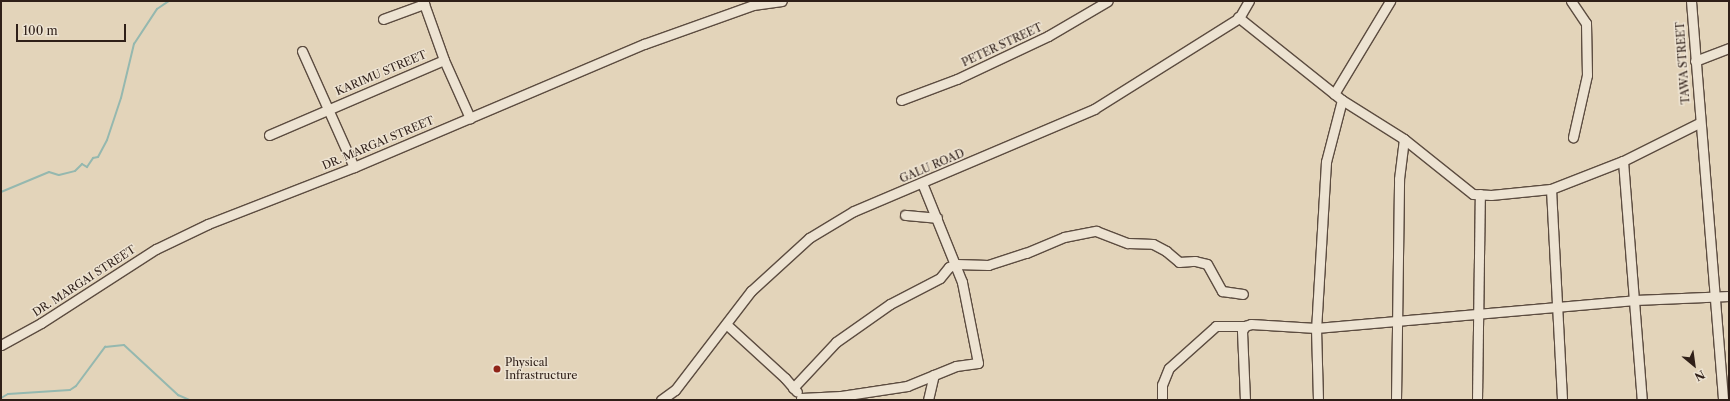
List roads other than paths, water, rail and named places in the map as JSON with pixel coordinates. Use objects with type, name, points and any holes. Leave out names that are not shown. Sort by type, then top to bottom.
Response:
[{"type":"street","name":"DR. MARGAI STREET","points":[[1,345],[41,323],[156,249],[239,212],[354,167],[644,44],[749,3],[782,1]]},
{"type":"street","name":"PETER STREET","points":[[901,100],[957,79],[1048,36],[1108,1]]},
{"type":"street","name":"GALU ROAD","points":[[661,400],[675,390],[751,291],[809,238],[854,210],[922,183],[1094,109],[1238,17],[1249,1]]},
{"type":"street","points":[[1334,94],[1390,1]]},
{"type":"street","points":[[1572,1],[1586,23],[1588,75],[1573,137]]},
{"type":"street","name":"TAWA STREET","points":[[1692,1],[1699,123],[1716,298],[1723,400]]},
{"type":"street","points":[[383,19],[423,2],[444,60]]},
{"type":"street","points":[[1238,17],[1334,94],[1404,139],[1473,194],[1551,189],[1623,161],[1699,123]]},
{"type":"street","points":[[1695,61],[1729,48]]},
{"type":"street","points":[[302,51],[354,167]]},
{"type":"street","name":"KARIMU STREET","points":[[269,135],[444,60],[470,118]]},
{"type":"street","points":[[1318,400],[1316,328],[1326,162],[1342,100]]},
{"type":"street","points":[[1396,400],[1399,179],[1404,139]]},
{"type":"street","points":[[1623,161],[1642,400]]},
{"type":"street","points":[[726,324],[794,388],[801,399],[841,396],[907,386],[956,366],[978,363],[962,282],[922,183]]},
{"type":"street","points":[[1551,189],[1562,400]]},
{"type":"street","points":[[1476,400],[1480,194]]},
{"type":"street","points":[[905,215],[937,218]]},
{"type":"street","points":[[794,388],[836,342],[890,304],[940,278],[949,266],[956,264],[988,265],[1026,253],[1064,237],[1096,231],[1128,243],[1153,244],[1166,251],[1179,262],[1195,261],[1207,264],[1222,291],[1243,294]]},
{"type":"street","points":[[1162,400],[1162,385],[1169,368],[1216,326],[1316,328],[1635,300],[1716,298],[1729,296]]},
{"type":"street","points":[[1245,326],[1242,331],[1245,400]]},
{"type":"street","points":[[928,400],[934,375]]},
{"type":"waterway","points":[[1,192],[49,172],[59,175],[75,171],[82,164],[87,167],[93,158],[98,157],[107,140],[121,98],[134,44],[157,9],[169,1]]},
{"type":"waterway","points":[[1,398],[8,394],[70,390],[76,386],[105,347],[124,345],[178,395],[190,400]]},
{"type":"place","name":"Physical Infrastructure","points":[[497,369]]}]
